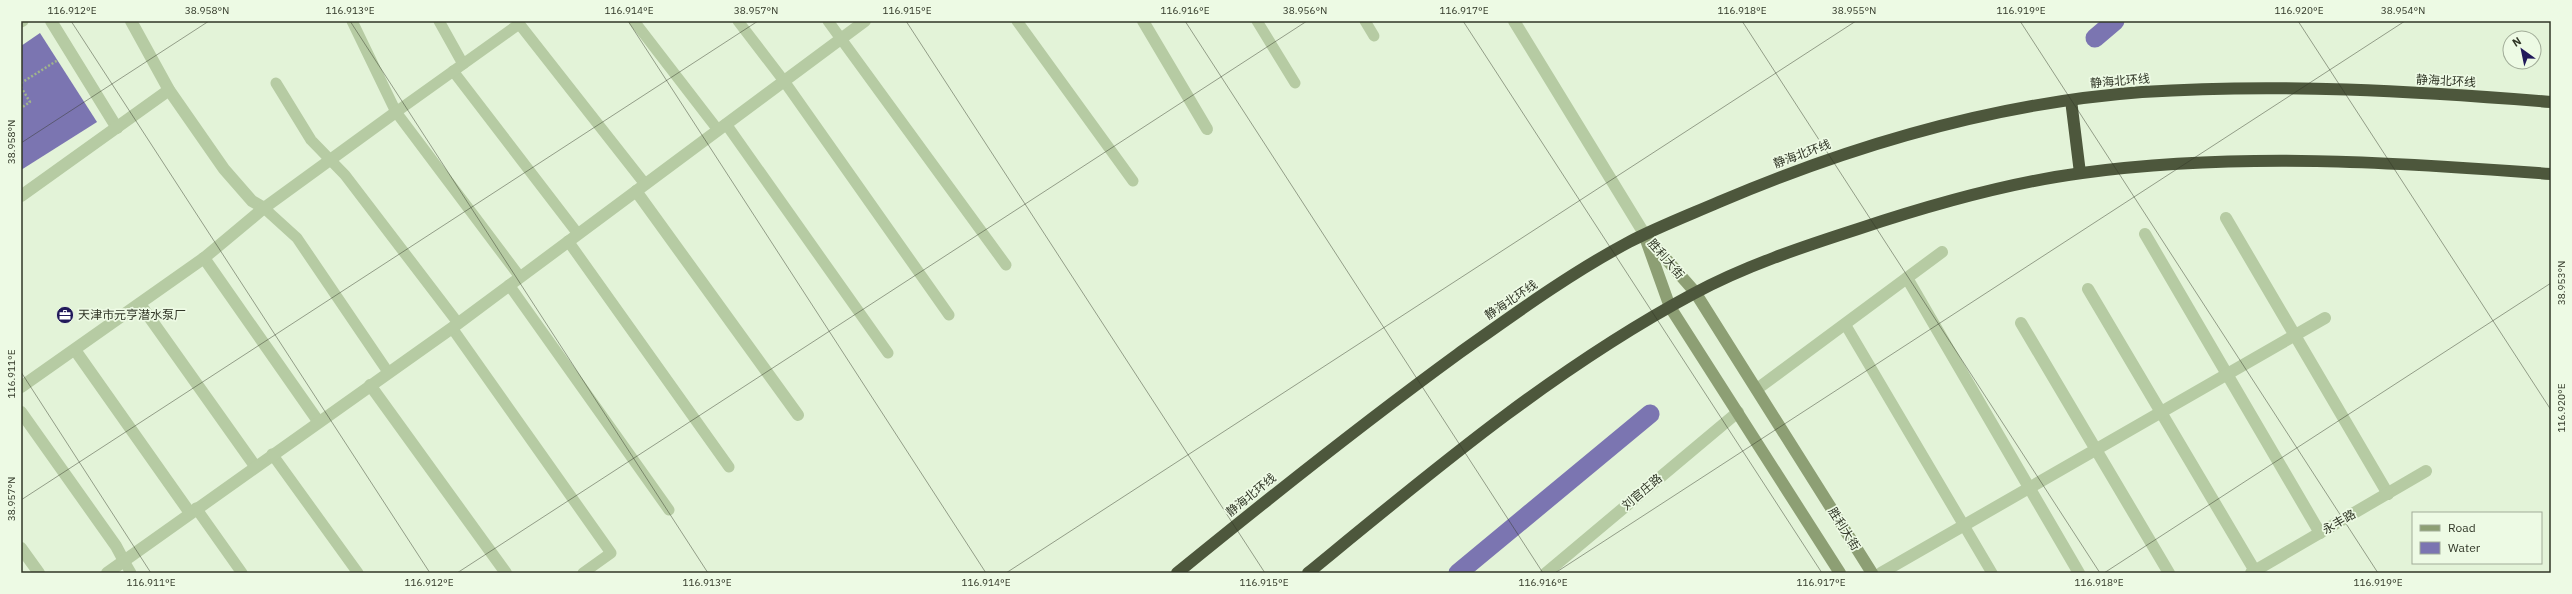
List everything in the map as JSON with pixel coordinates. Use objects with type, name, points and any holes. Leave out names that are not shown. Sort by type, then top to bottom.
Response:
[{"type":"highway","name":"静海北环线","points":[[1177,573],[1364,424],[1463,350],[1570,278],[1645,235],[1772,180],[1867,147],[1915,132],[2071,100],[2176,91],[2306,88],[2551,102]]},
{"type":"highway","points":[[2071,100],[2080,173]]},
{"type":"highway","points":[[1308,573],[1447,459],[1521,403],[1670,307],[1695,292],[1803,247],[1896,216],[1991,190],[2080,173],[2208,162],[2282,160],[2393,162],[2551,174]]},
{"type":"main road","name":"胜利大街","points":[[1645,235],[1695,292],[1872,573]]},
{"type":"main road","name":"胜利大街","points":[[1645,235],[1670,307],[1840,573]]},
{"type":"street","points":[[51,21],[117,128]]},
{"type":"street","points":[[131,21],[169,90],[224,168],[252,201],[264,208]]},
{"type":"street","points":[[107,573],[318,421],[455,325],[865,21]]},
{"type":"street","points":[[1143,21],[1207,129]]},
{"type":"street","points":[[1514,21],[1645,235]]},
{"type":"street","points":[[21,196],[169,90]]},
{"type":"street","points":[[21,387],[204,258],[264,208],[396,112]]},
{"type":"street","points":[[640,188],[798,415]]},
{"type":"street","points":[[2226,218],[2388,494]]},
{"type":"street","points":[[2145,234],[2320,533]]},
{"type":"street","points":[[1757,389],[1942,252]]},
{"type":"street","points":[[204,258],[318,421]]},
{"type":"street","points":[[1907,278],[2079,573]]},
{"type":"street","points":[[2088,289],[2253,572]]},
{"type":"street","points":[[140,304],[255,466]]},
{"type":"street","points":[[1881,573],[2325,318]]},
{"type":"street","points":[[2021,323],[2169,573]]},
{"type":"street","points":[[75,350],[193,511]]},
{"type":"street","points":[[370,385],[506,573]]},
{"type":"street","points":[[21,412],[116,546],[124,561]]},
{"type":"street","name":"刘官庄路","points":[[1546,573],[1738,412]]},
{"type":"street","name":"永丰路","points":[[2253,572],[2426,471]]},
{"type":"street","points":[[21,548],[39,573]]},
{"type":"lane","points":[[352,21],[396,112],[520,277]]},
{"type":"lane","points":[[439,21],[462,64]]},
{"type":"lane","points":[[634,21],[722,127],[888,353]]},
{"type":"lane","points":[[738,21],[784,81],[949,315]]},
{"type":"lane","points":[[828,21],[1006,265]]},
{"type":"lane","points":[[1017,21],[1133,181]]},
{"type":"lane","points":[[1257,21],[1294,83]]},
{"type":"lane","points":[[1365,21],[1374,36]]},
{"type":"lane","points":[[396,112],[518,22],[640,188]]},
{"type":"lane","points":[[453,71],[578,234]]},
{"type":"lane","points":[[276,83],[312,140],[330,159],[455,325],[611,553],[583,573]]},
{"type":"lane","points":[[264,208],[297,238],[388,372]]},
{"type":"lane","points":[[568,241],[729,467]]},
{"type":"lane","points":[[509,285],[669,510]]},
{"type":"lane","points":[[1845,324],[1992,573]]},
{"type":"lane","points":[[272,454],[358,573]]},
{"type":"lane","points":[[193,511],[242,573]]},
{"type":"lane","points":[[124,561],[131,573]]},
{"type":"path","points":[[21,83],[60,60]]},
{"type":"path","points":[[21,87],[30,102],[21,108]]},
{"type":"water","points":[[40,33],[97,122],[21,170],[21,46]]},
{"type":"waterway","points":[[2095,38],[2115,21]]},
{"type":"waterway","points":[[1458,573],[1650,414]]},
{"type":"place","name":"天津市元亨潜水泵厂","points":[[65,315]]}]
